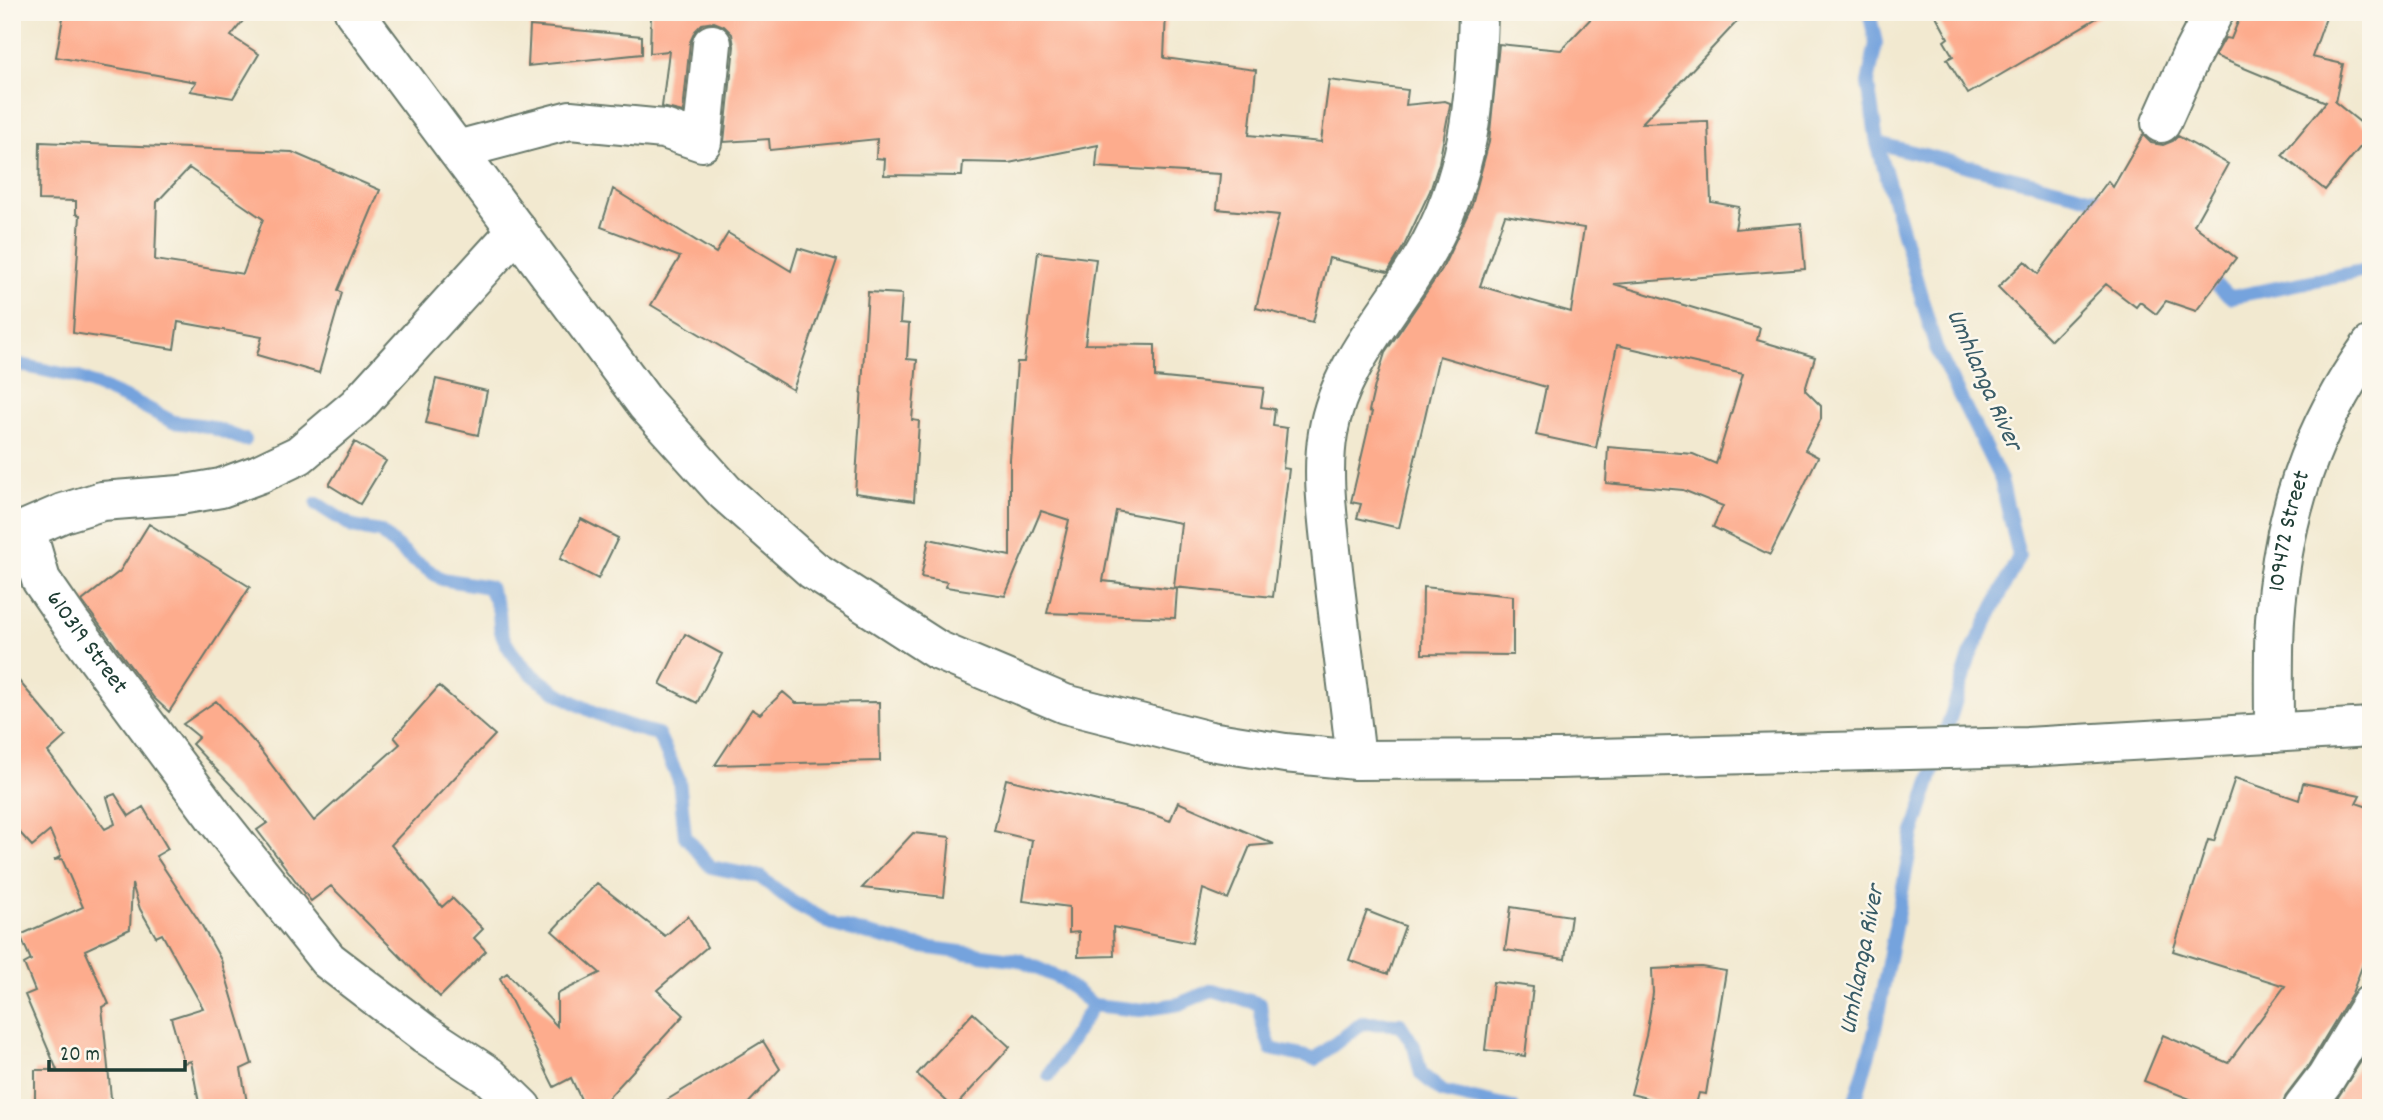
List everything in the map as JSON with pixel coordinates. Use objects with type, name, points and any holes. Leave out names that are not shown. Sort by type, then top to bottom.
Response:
[{"type":"street","points":[[354,12],[646,404],[724,492],[813,570],[937,650],[1065,705],[1210,741],[1284,753],[1356,760],[1558,760],[2027,747],[2371,727]]},
{"type":"street","points":[[1356,760],[1329,533],[1326,479],[1328,433],[1339,395],[1361,350],[1424,255],[1448,203],[1466,153],[1476,83],[1478,12]]},
{"type":"street","points":[[2161,123],[2190,55],[2214,12]]},
{"type":"street","points":[[457,150],[570,120],[664,129],[702,142],[712,44]]},
{"type":"street","name":"610319 Street","points":[[517,230],[357,406],[299,455],[221,488],[180,495],[102,501],[19,530],[41,579],[70,622],[214,816],[328,960],[425,1034],[489,1076],[522,1108]]},
{"type":"street","name":"109472 Street","points":[[2274,733],[2275,620],[2284,544],[2300,479],[2327,413],[2370,346]]},
{"type":"street","points":[[2303,1108],[2326,1078],[2371,1004]]},
{"type":"building","points":[[64,12],[250,12],[231,36],[259,54],[233,98],[190,91],[196,82],[56,57]]},
{"type":"building","points":[[651,12],[1166,12],[1164,58],[1256,70],[1249,135],[1321,142],[1329,80],[1408,90],[1406,105],[1445,101],[1450,105],[1439,163],[1430,191],[1404,246],[1388,272],[1329,258],[1313,322],[1256,308],[1279,215],[1217,209],[1220,174],[1096,167],[1098,145],[1009,163],[963,162],[962,176],[884,175],[885,159],[876,158],[877,139],[770,150],[769,139],[724,142],[734,46],[732,34],[724,26],[714,22],[702,24],[695,31],[690,42],[683,112],[662,107],[669,51],[650,53]]},
{"type":"building","points":[[1597,12],[1746,12],[1642,123],[1708,121],[1711,202],[1739,207],[1735,229],[1801,223],[1805,269],[1614,284],[1760,328],[1757,340],[1815,357],[1805,390],[1821,406],[1821,419],[1805,450],[1818,457],[1770,555],[1713,527],[1723,506],[1683,490],[1606,483],[1608,447],[1693,454],[1716,464],[1743,374],[1617,345],[1596,448],[1536,435],[1546,387],[1439,356],[1399,528],[1357,518],[1361,504],[1351,502],[1372,412],[1369,411],[1375,385],[1385,353],[1442,269],[1472,205],[1489,142],[1499,44],[1561,50]],"holes":[[[1505,215],[1584,228],[1571,312],[1480,286]]]},
{"type":"building","points":[[1934,12],[2107,12],[1968,94],[1947,59],[1953,56],[1944,41],[1948,38]]},
{"type":"building","points":[[2242,12],[2328,12],[2312,57],[2343,64],[2335,102],[2371,131],[2371,134],[2325,190],[2282,155],[2326,102],[2215,56],[2225,38],[2231,39]]},
{"type":"building","points":[[530,26],[642,36],[642,54],[528,66]]},
{"type":"building","points":[[2143,135],[2151,143],[2163,145],[2178,136],[2228,164],[2194,225],[2236,258],[2196,311],[2166,301],[2156,314],[2140,302],[2136,307],[2106,284],[2051,340],[1998,287],[2025,261],[2038,274],[2108,181],[2113,187]]},
{"type":"building","points":[[40,142],[292,152],[380,190],[338,290],[342,293],[319,373],[257,355],[262,337],[178,322],[174,349],[73,333],[80,215],[76,214],[76,201],[39,200]],"holes":[[[189,168],[263,219],[243,274],[155,260],[157,202]]]},
{"type":"building","points":[[613,189],[716,253],[728,233],[791,271],[798,248],[837,260],[793,390],[651,305],[680,257],[601,227]]},
{"type":"building","points":[[1038,252],[1096,259],[1085,344],[1155,345],[1155,377],[1264,388],[1261,407],[1275,409],[1273,426],[1287,428],[1283,468],[1289,469],[1273,597],[1174,587],[1181,523],[1116,511],[1103,581],[1177,589],[1175,618],[1047,613],[1069,520],[1041,511],[1005,596],[946,587],[947,582],[921,577],[929,539],[1010,556],[1010,460],[1017,362],[1024,362]]},
{"type":"building","points":[[868,292],[902,294],[900,323],[909,324],[907,359],[917,360],[912,420],[919,421],[914,501],[855,493]]},
{"type":"building","points":[[436,379],[487,391],[478,435],[426,423]]},
{"type":"building","points":[[355,442],[386,461],[360,504],[329,485]]},
{"type":"building","points":[[581,519],[618,538],[598,579],[560,559]]},
{"type":"building","points":[[149,524],[250,587],[169,712],[154,698],[82,601],[120,571]]},
{"type":"building","points":[[1423,587],[1513,596],[1513,655],[1422,654]]},
{"type":"building","points":[[685,634],[722,654],[697,703],[660,684]]},
{"type":"building","points":[[12,673],[66,736],[48,752],[105,829],[115,824],[107,797],[115,794],[129,816],[143,807],[168,849],[156,856],[201,924],[221,960],[252,1064],[241,1069],[248,1108],[200,1108],[191,1061],[184,1063],[171,1018],[203,1008],[162,934],[156,937],[140,909],[132,884],[130,929],[85,950],[109,1004],[102,1007],[112,1108],[35,1108],[35,1070],[57,1070],[25,995],[35,991],[24,964],[31,960],[20,935],[83,907],[62,859],[54,860],[61,856],[50,831],[32,846],[12,824]]},
{"type":"building","points":[[439,686],[495,735],[391,845],[442,907],[452,898],[483,929],[474,938],[486,951],[440,997],[331,886],[311,901],[257,830],[267,823],[192,744],[199,737],[183,724],[216,701],[255,743],[314,821],[400,744],[394,737]]},
{"type":"building","points":[[783,692],[796,703],[879,702],[880,761],[715,765],[752,709],[760,714]]},
{"type":"building","points":[[2235,778],[2299,800],[2303,783],[2360,795],[2356,803],[2371,808],[2371,943],[2352,993],[2308,1066],[2286,1095],[2282,1108],[2213,1108],[2144,1081],[2163,1035],[2228,1063],[2285,986],[2173,951],[2208,840],[2214,841]]},
{"type":"building","points":[[1006,779],[1152,814],[1170,821],[1178,802],[1274,844],[1250,846],[1228,899],[1203,889],[1192,943],[1113,927],[1114,956],[1078,957],[1079,932],[1069,933],[1069,907],[1023,901],[1032,840],[994,831]]},
{"type":"building","points":[[913,833],[950,837],[944,897],[862,888]]},
{"type":"building","points":[[597,883],[665,936],[688,916],[707,947],[657,990],[684,1015],[599,1108],[585,1108],[571,1078],[554,1087],[500,978],[507,973],[557,1026],[557,994],[600,973],[552,931]]},
{"type":"building","points":[[1511,907],[1571,916],[1565,959],[1505,950]]},
{"type":"building","points":[[1367,911],[1405,926],[1388,974],[1349,960]]},
{"type":"building","points":[[1701,967],[1726,971],[1706,1094],[1699,1093],[1695,1108],[1685,1108],[1631,1094],[1646,1036],[1653,993],[1652,969]]},
{"type":"building","points":[[1493,982],[1533,987],[1525,1056],[1485,1050]]},
{"type":"building","points":[[973,1013],[1010,1047],[954,1108],[917,1074]]},
{"type":"building","points":[[763,1041],[780,1069],[744,1108],[654,1108]]},
{"type":"building","points":[[2367,1052],[2371,1054],[2371,1108],[2331,1108]]},
{"type":"waterway","points":[[1869,12],[1876,43],[1868,83],[1877,143]]},
{"type":"waterway","name":"Umhlanga River","points":[[1853,1108],[1873,1040],[1913,835],[1970,656],[2019,556],[2001,480],[1936,348],[1877,143],[2105,201],[2109,205]]},
{"type":"waterway","name":"Umhlanga River","points":[[2201,274],[2231,297],[2371,269]]},
{"type":"waterway","points":[[12,363],[76,377],[173,422],[208,426],[245,440]]},
{"type":"waterway","points":[[317,504],[353,527],[380,532],[410,558],[442,579],[489,587],[499,612],[502,634],[527,670],[568,699],[592,711],[658,734],[679,780],[685,836],[711,867],[760,877],[794,903],[834,925],[916,946],[1019,960],[1061,979],[1093,1005],[1140,1010],[1179,1004],[1213,990],[1260,1004],[1263,1026],[1271,1049],[1315,1059],[1362,1023],[1400,1024],[1414,1046],[1421,1074],[1443,1092],[1513,1108]]},
{"type":"waterway","points":[[1049,1075],[1093,1005]]}]
